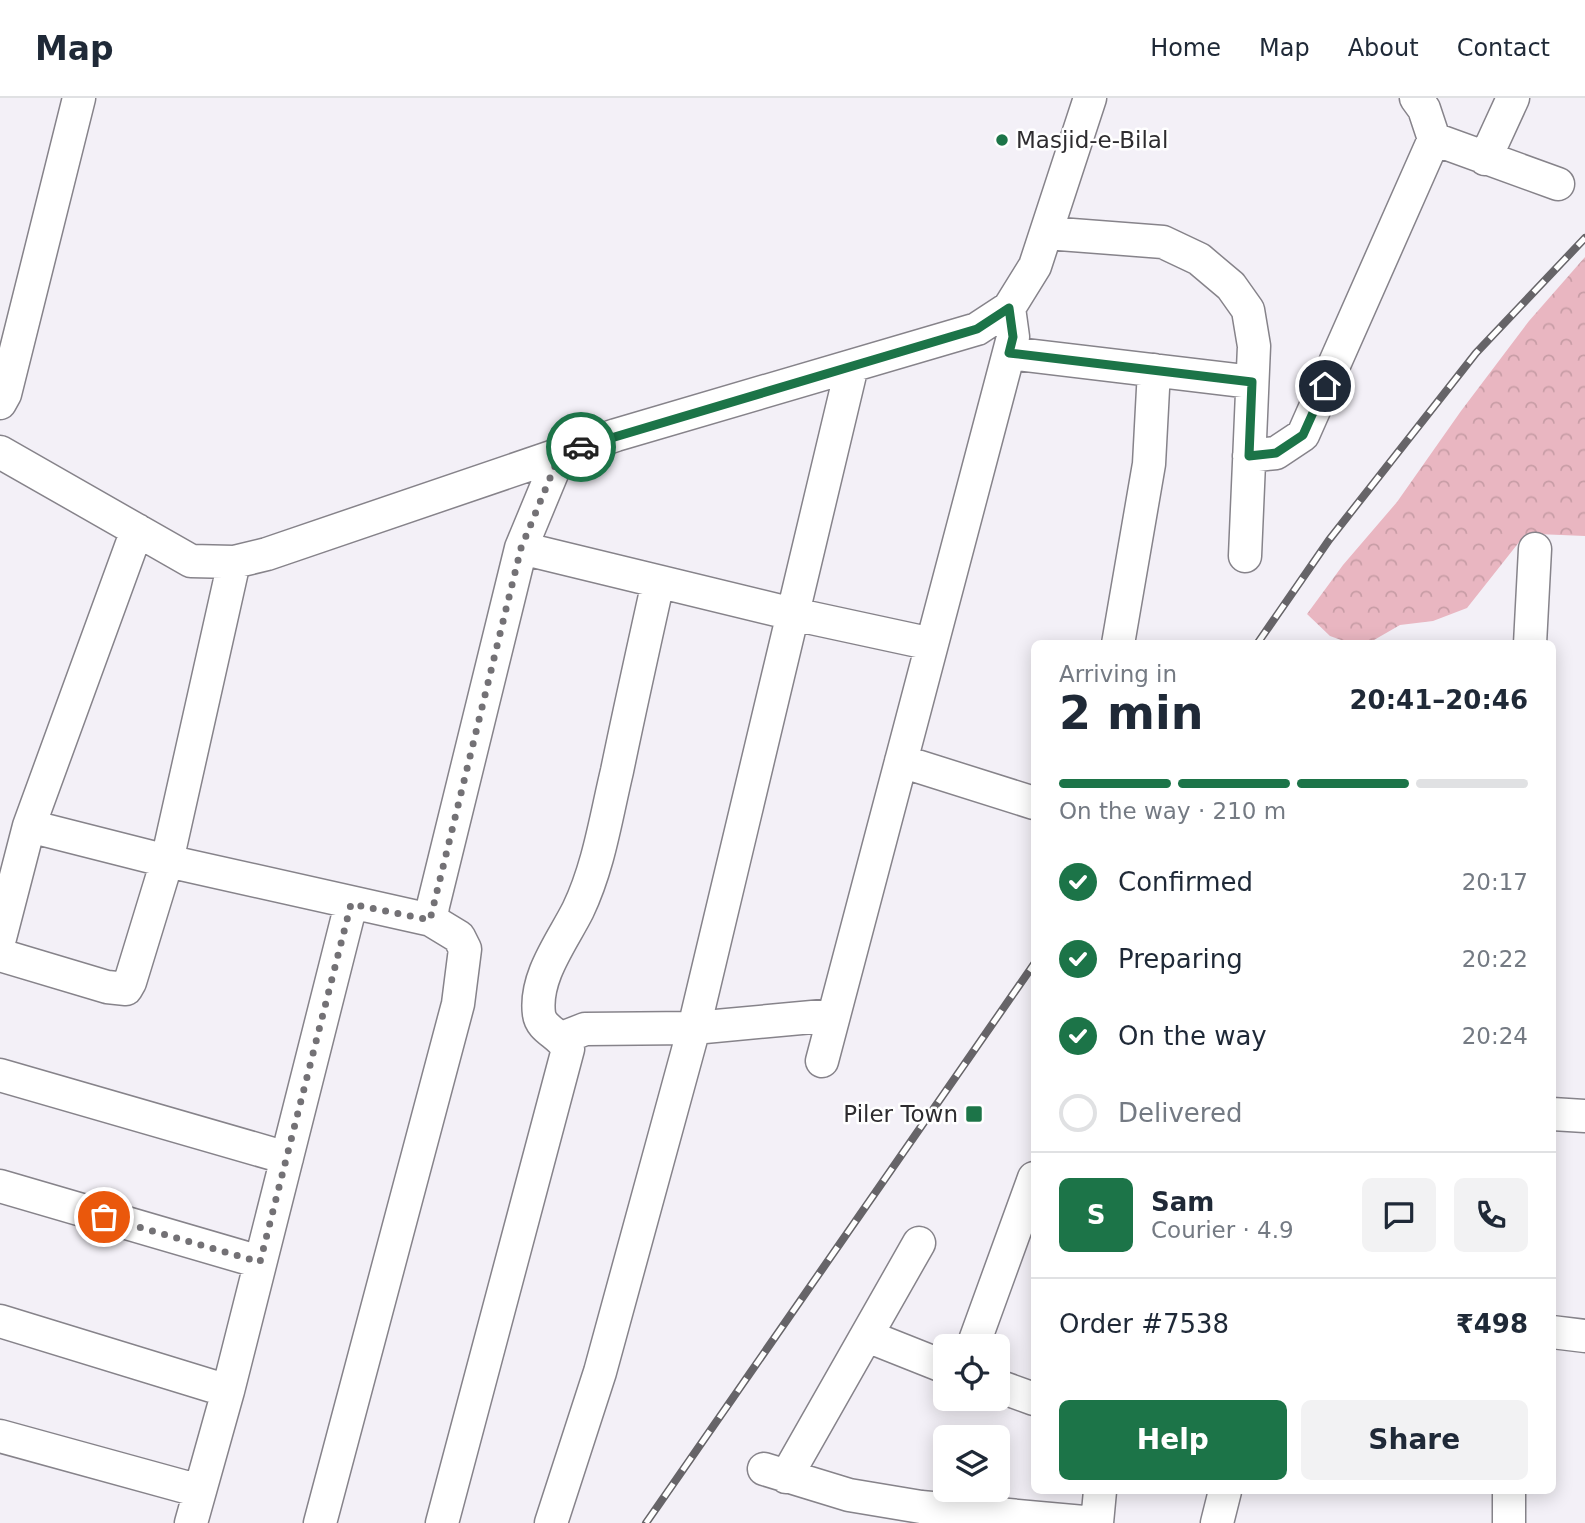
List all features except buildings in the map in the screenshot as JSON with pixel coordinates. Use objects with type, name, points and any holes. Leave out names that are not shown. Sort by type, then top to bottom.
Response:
[{"type":"street","points":[[0,403],[5,394],[79,98]]},
{"type":"street","points":[[0,452],[191,561],[234,562],[267,554],[615,435],[977,329],[1009,308],[1035,267],[1090,98]]},
{"type":"street","points":[[1249,456],[1276,453],[1303,435],[1434,139],[1424,109],[1416,98]]},
{"type":"street","points":[[1485,159],[1513,98]]},
{"type":"street","points":[[1434,139],[1558,184]]},
{"type":"street","points":[[1046,233],[1163,242],[1199,260],[1231,286],[1248,310],[1254,346],[1245,556]]},
{"type":"street","points":[[822,1061],[1013,337],[1009,308]]},
{"type":"street","points":[[1009,353],[1252,382]]},
{"type":"street","points":[[551,1523],[600,1372],[694,1028],[852,366]]},
{"type":"street","points":[[1119,640],[1149,464],[1154,370]]},
{"type":"street","points":[[430,920],[521,548],[560,454]]},
{"type":"street","points":[[0,938],[29,826],[137,530]]},
{"type":"street","points":[[521,548],[793,614],[932,644]]},
{"type":"street","points":[[1530,640],[1535,549]]},
{"type":"street","points":[[0,955],[107,987],[126,989],[167,862],[234,562]]},
{"type":"street","points":[[442,1523],[569,1049],[562,1038],[545,1027],[539,1014],[541,991],[553,952],[578,910],[598,857],[657,582]]},
{"type":"street","points":[[901,761],[1031,802]]},
{"type":"street","points":[[29,826],[167,862],[430,920],[459,937],[465,949],[458,1004],[320,1523]]},
{"type":"street","points":[[191,1523],[228,1391],[351,904]]},
{"type":"street","points":[[562,1038],[585,1029],[694,1028],[835,1015]]},
{"type":"street","points":[[0,1075],[287,1158]]},
{"type":"street","points":[[1556,1114],[1585,1116]]},
{"type":"street","points":[[0,1186],[260,1262]]},
{"type":"street","points":[[977,1334],[1031,1186]]},
{"type":"street","points":[[919,1243],[867,1336],[775,1473],[849,1495],[921,1507],[1096,1523],[1100,1494]]},
{"type":"street","points":[[0,1321],[228,1391]]},
{"type":"street","points":[[1556,1332],[1585,1336]]},
{"type":"street","points":[[867,1336],[933,1362]]},
{"type":"street","points":[[1010,1390],[1031,1398]]},
{"type":"street","points":[[0,1436],[200,1491]]},
{"type":"street","points":[[1217,1523],[1224,1494]]},
{"type":"street","points":[[1509,1494],[1509,1523]]},
{"type":"green space","points":[[1585,257],[1585,536],[1537,534],[1520,541],[1467,608],[1433,621],[1400,625],[1374,640],[1341,640],[1330,636],[1307,614],[1343,565],[1397,502],[1529,321]]},
{"type":"railway","points":[[1260,640],[1329,540],[1476,353],[1585,238]]},
{"type":"railway","points":[[646,1523],[1031,968]]},
{"type":"way so far","points":[[104,1217],[260,1262],[351,904],[430,920],[521,548],[560,454],[581,447]]},
{"type":"place","name":"Masjid-e-Bilal","points":[[1002,140]]},
{"type":"place","name":"Piler Town","points":[[974,1114]]},
{"type":"route","points":[[581,447],[977,329],[1009,308],[1013,337],[1009,353],[1252,382],[1249,456],[1276,453],[1303,435],[1325,386]]}]
